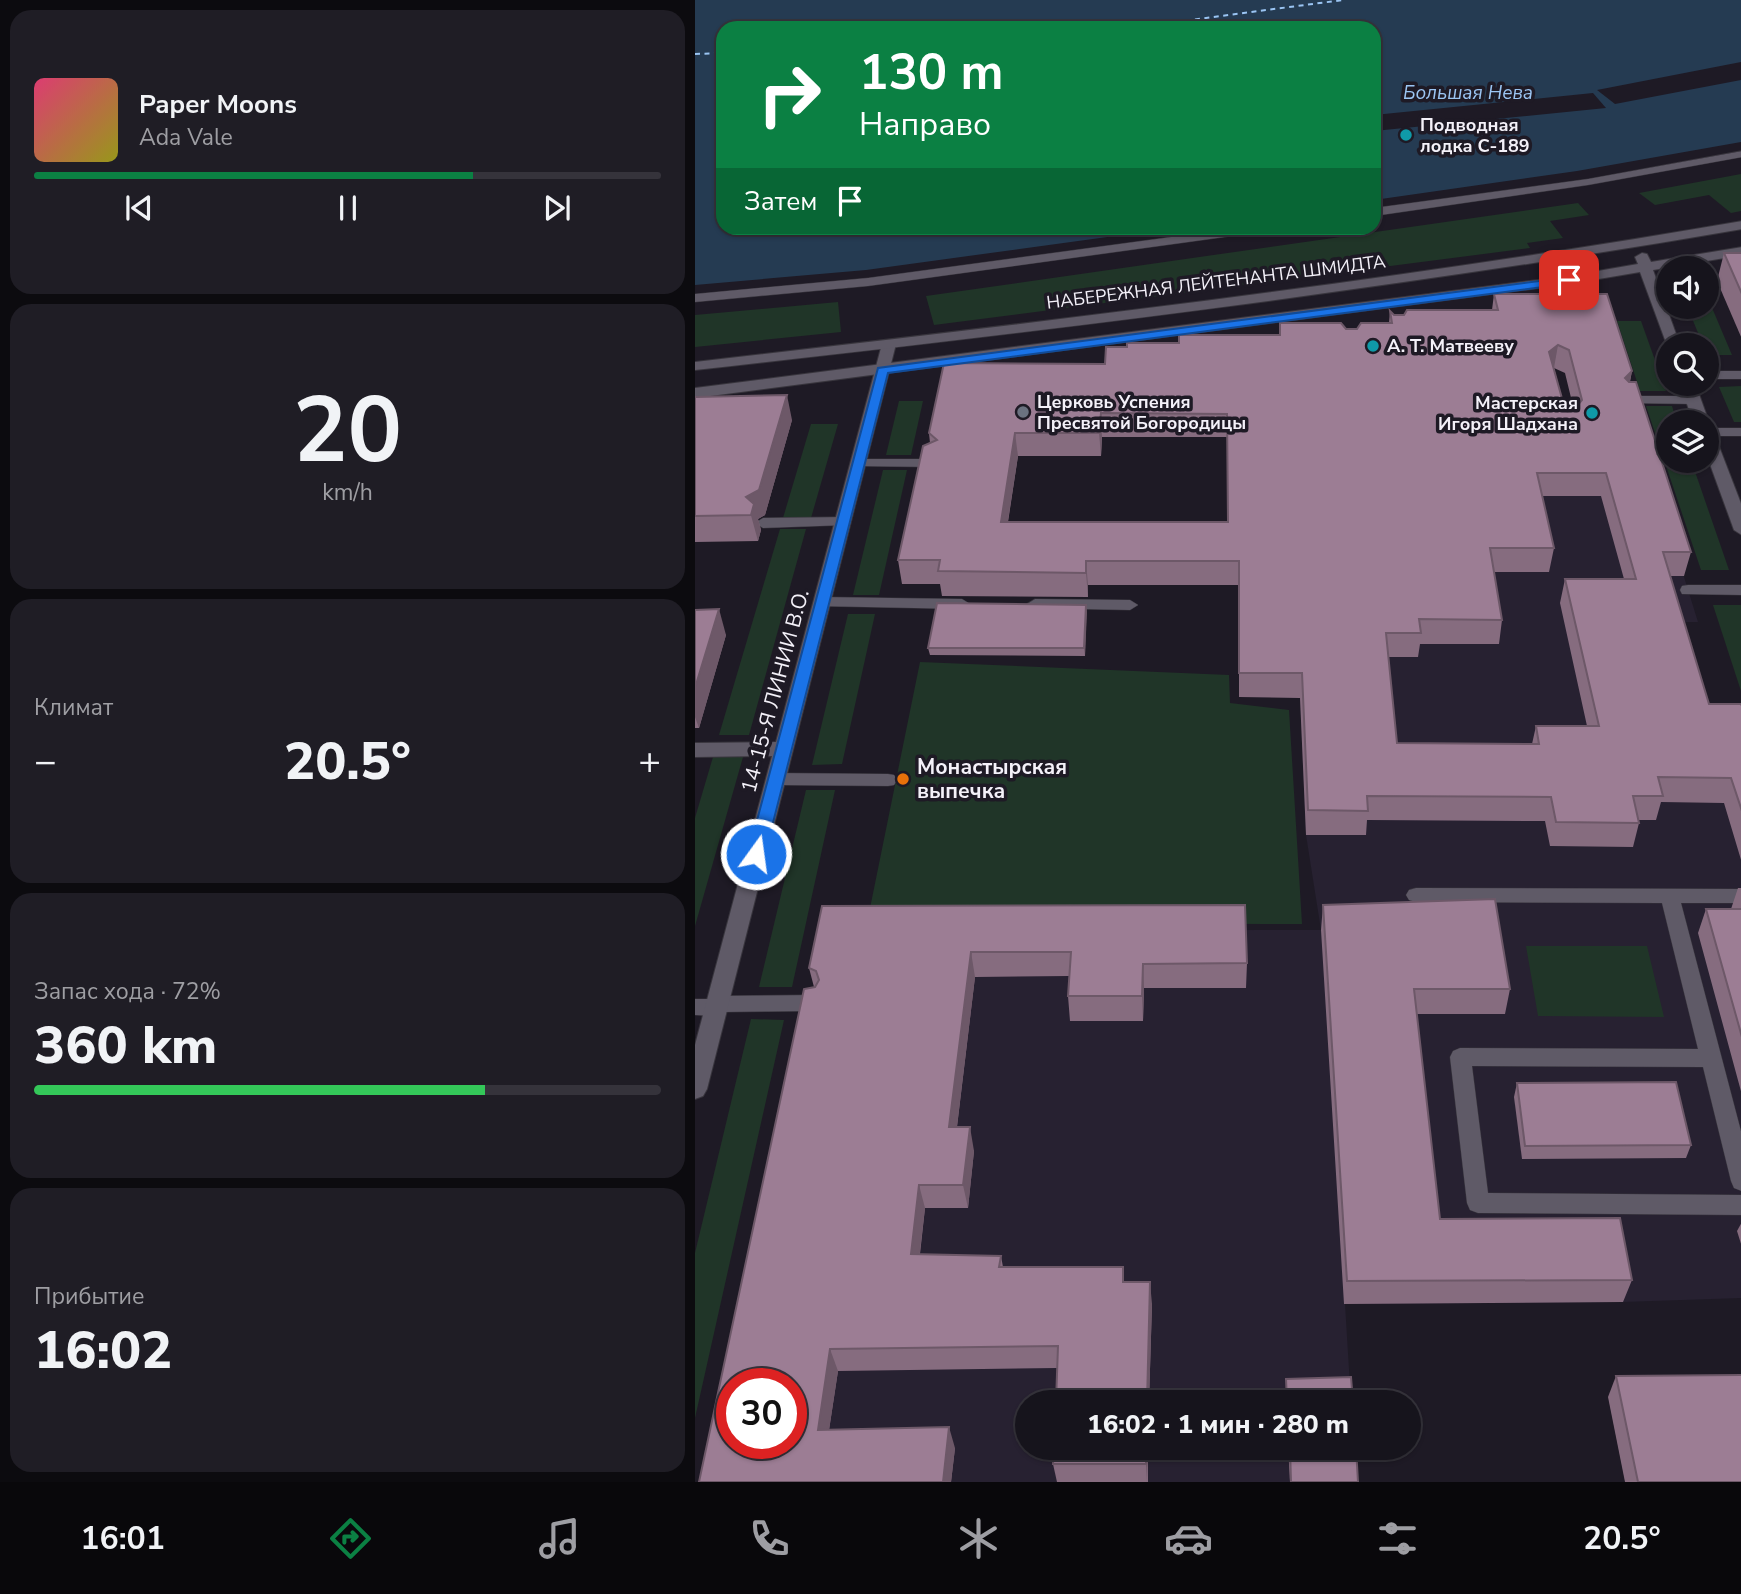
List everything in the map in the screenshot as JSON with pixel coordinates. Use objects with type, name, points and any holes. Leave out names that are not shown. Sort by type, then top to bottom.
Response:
[{"type":"street","name":"НАБЕРЕЖНАЯ ЛЕЙТЕНАНТА ШМИДТА","points":[[695,366],[889,344],[1550,258],[1741,225]]},
{"type":"street","points":[[1637,244],[1669,333]]},
{"type":"street","points":[[695,393],[1333,311],[1387,309],[1741,251]]},
{"type":"street","name":"14-15-Я ЛИНИИ В.О.","points":[[695,1090],[889,344]]},
{"type":"street","points":[[1692,396],[1697,410]]},
{"type":"street","points":[[1719,468],[1741,529]]},
{"type":"street","points":[[695,750],[784,749]]},
{"type":"lane","points":[[1381,211],[1588,182],[1741,154]]},
{"type":"lane","points":[[695,298],[868,282],[1209,235]]},
{"type":"lane","points":[[1333,311],[1344,329]]},
{"type":"lane","points":[[1719,374],[1741,374]]},
{"type":"lane","points":[[1629,400],[1693,400]]},
{"type":"lane","points":[[1719,433],[1741,432]]},
{"type":"lane","points":[[858,463],[931,463]]},
{"type":"lane","points":[[763,523],[843,522]]},
{"type":"lane","points":[[1688,590],[1741,590]]},
{"type":"lane","points":[[822,602],[980,604]]},
{"type":"lane","points":[[1021,604],[1130,605]]},
{"type":"lane","points":[[776,779],[888,780]]},
{"type":"lane","points":[[1417,895],[1741,896]]},
{"type":"lane","points":[[1670,895],[1741,1181]]},
{"type":"lane","points":[[695,1007],[814,1003]]},
{"type":"lane","points":[[1711,1058],[1460,1057],[1478,1203],[1741,1205]]},
{"type":"shaded area","points":[[1648,461],[1698,622],[1672,622],[1702,728],[1741,755],[1741,1298],[1623,1302],[1345,1304],[1350,1390],[1015,1390],[1015,1460],[1354,1460],[1356,1482],[714,1482],[725,1459],[807,1459],[807,1368],[792,1368],[829,931],[1321,930],[1306,835],[1296,605],[1530,496]]},
{"type":"green space","points":[[1741,174],[1741,211],[1731,213],[1709,195],[1655,205],[1639,193]]},
{"type":"green space","points":[[1578,203],[1589,215],[1550,221],[1563,238],[1527,243],[1530,248],[934,325],[926,296],[1354,235],[1381,235],[1381,231]]},
{"type":"green space","points":[[838,302],[841,332],[695,347],[695,315]]},
{"type":"green space","points":[[1692,319],[1717,319],[1732,355],[1719,355],[1719,333],[1698,333]]},
{"type":"green space","points":[[1617,321],[1641,321],[1656,363],[1656,391],[1640,391]]},
{"type":"green space","points":[[1741,386],[1741,422],[1734,422],[1719,387]]},
{"type":"green space","points":[[899,401],[923,401],[911,455],[886,455]]},
{"type":"green space","points":[[1646,406],[1672,406],[1673,410],[1656,410],[1656,436]]},
{"type":"green space","points":[[811,424],[838,424],[811,518],[783,518]]},
{"type":"green space","points":[[883,470],[907,470],[879,595],[853,595]]},
{"type":"green space","points":[[1668,473],[1695,473],[1729,570],[1701,570]]},
{"type":"green space","points":[[780,529],[806,529],[749,735],[719,735]]},
{"type":"green space","points":[[1713,605],[1741,605],[1741,691]]},
{"type":"green space","points":[[848,614],[875,614],[842,764],[812,765]]},
{"type":"green space","points":[[920,662],[1229,675],[1230,703],[1289,710],[1302,924],[867,923]]},
{"type":"green space","points":[[713,757],[743,757],[695,926],[695,818]]},
{"type":"green space","points":[[806,790],[835,790],[792,987],[759,987]]},
{"type":"green space","points":[[1526,946],[1647,946],[1664,1017],[1538,1016]]},
{"type":"green space","points":[[751,1019],[784,1020],[695,1418],[695,1253]]},
{"type":"water","name":"Большая Нева","points":[[695,0],[1741,0],[1741,142],[1577,171],[1381,199],[1381,21],[716,21],[716,235],[1122,235],[866,270],[695,285]]},
{"type":"pier","points":[[1741,62],[1741,80],[1615,104],[1597,90]]},
{"type":"pier","points":[[1593,93],[1606,108],[1381,130],[1381,114]]},
{"type":"building","points":[[1724,253],[1742,253],[1742,294]]},
{"type":"building","points":[[1494,294],[1607,294],[1632,371],[1625,378],[1629,382],[1636,382],[1656,444],[1656,473],[1665,473],[1691,552],[1663,552],[1709,704],[1742,706],[1742,811],[1731,778],[1658,777],[1663,796],[1633,796],[1639,823],[1556,822],[1551,797],[1367,796],[1368,811],[1308,810],[1302,673],[1239,673],[1239,561],[1086,561],[1086,573],[938,571],[940,560],[898,560],[923,446],[937,440],[929,433],[944,363],[1105,364],[1106,347],[1127,347],[1127,343],[1179,343],[1179,335],[1280,335],[1280,323],[1341,323],[1346,329],[1357,329],[1361,323],[1392,323],[1390,311],[1394,315],[1404,315],[1407,310],[1498,310]],"holes":[[[1558,345],[1569,350],[1582,400],[1577,406],[1567,406],[1563,402],[1549,352]],[[1101,413],[1227,414],[1228,522],[1001,522],[1015,433],[1099,433]],[[1537,473],[1606,473],[1636,579],[1565,579],[1599,726],[1536,726],[1539,744],[1397,743],[1386,633],[1421,633],[1419,619],[1502,620],[1490,548],[1554,548]]]},
{"type":"building","points":[[787,395],[759,490],[746,497],[754,504],[751,515],[695,516],[695,397]]},
{"type":"building","points":[[937,603],[1086,605],[1084,648],[928,648]]},
{"type":"building","points":[[719,609],[695,688],[695,610]]},
{"type":"building","points":[[1495,899],[1510,989],[1414,989],[1440,1219],[1620,1218],[1632,1280],[1347,1281],[1323,905]]},
{"type":"building","points":[[1245,905],[1247,963],[1143,964],[1142,996],[1068,996],[1071,952],[971,952],[949,1127],[970,1127],[963,1185],[919,1185],[911,1254],[1001,1256],[999,1267],[1123,1267],[1123,1282],[1150,1282],[1147,1390],[1056,1390],[1058,1346],[830,1349],[818,1430],[949,1427],[943,1482],[699,1482],[716,1402],[716,1459],[807,1459],[807,1368],[723,1368],[804,989],[815,987],[819,980],[816,971],[809,968],[822,906]]},
{"type":"building","points":[[1706,909],[1742,909],[1742,1037]]},
{"type":"building","points":[[1676,1082],[1691,1145],[1525,1146],[1517,1083]]},
{"type":"building","points":[[1742,1375],[1742,1482],[1638,1482],[1616,1376]]},
{"type":"building","points":[[1351,1377],[1352,1390],[1286,1390],[1286,1379]]},
{"type":"building","points":[[1053,1460],[1146,1460],[1146,1464],[1053,1464]]},
{"type":"building","points":[[1290,1460],[1357,1460],[1358,1482],[1291,1482]]},
{"type":"ferry route","points":[[1182,21],[1343,0]]},
{"type":"ferry route","points":[[695,54],[716,53]]},
{"type":"place","name":"Подводная лодка С-189","points":[[1406,135]]},
{"type":"place","name":"А. Т. Матвееву","points":[[1373,346]]},
{"type":"place","name":"Церковь Успения Пресвятой Богородицы","points":[[1023,412]]},
{"type":"place","name":"Мастерская Игоря Шадхана","points":[[1592,413]]},
{"type":"place","name":"Монастырская выпечка","points":[[903,779]]},
{"type":"route","points":[[756,854],[883,370],[1569,280]]}]
